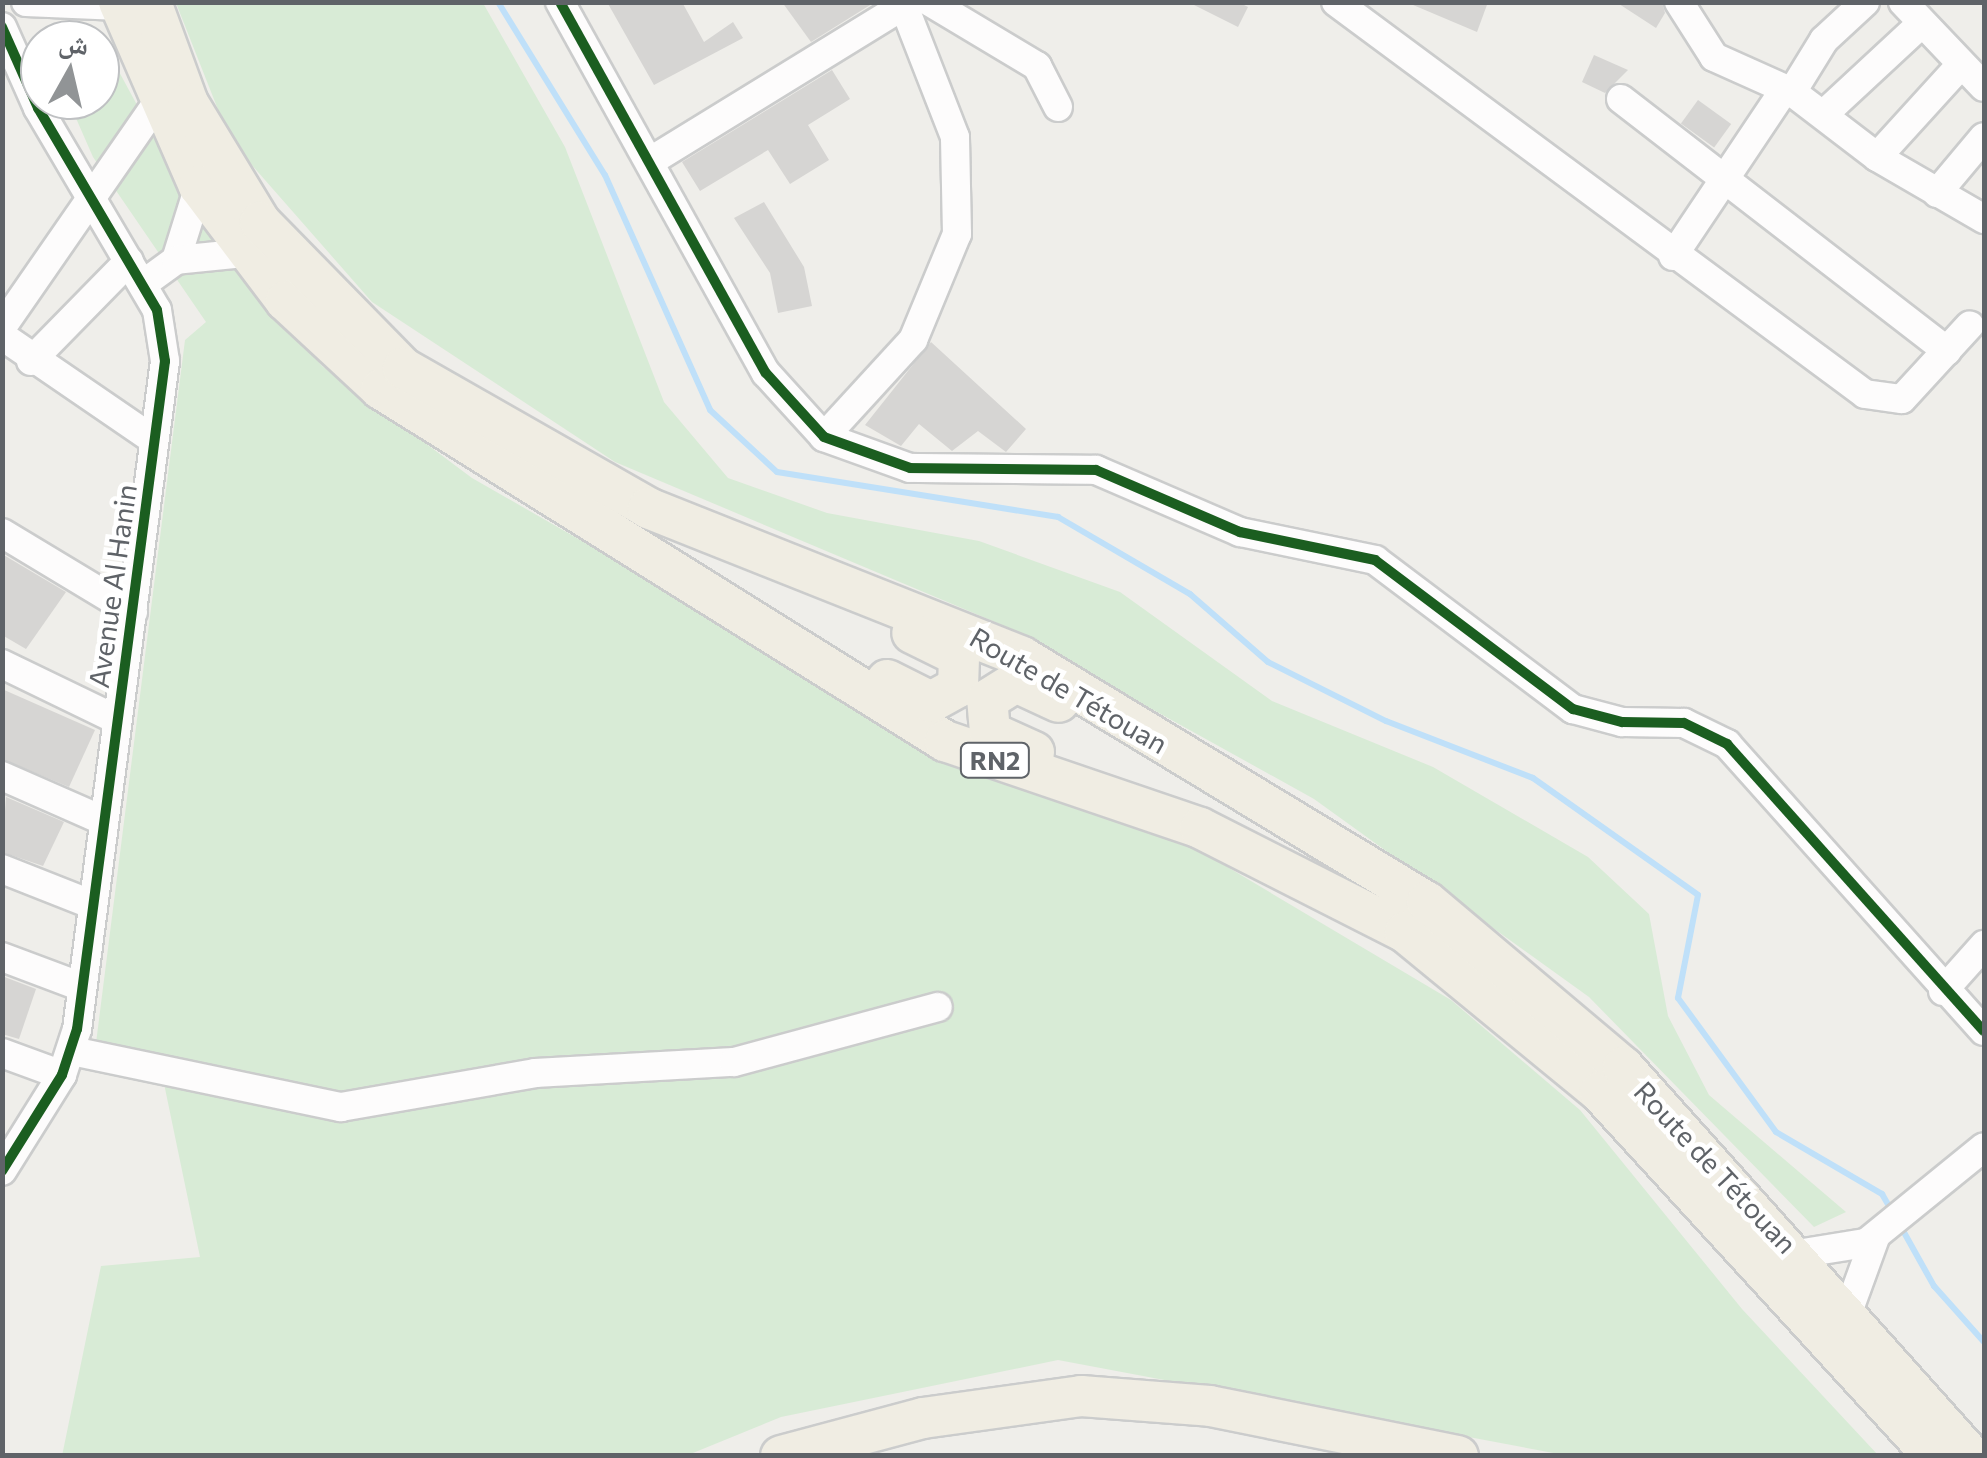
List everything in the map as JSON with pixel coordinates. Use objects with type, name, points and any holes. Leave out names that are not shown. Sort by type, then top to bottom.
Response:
[{"type":"highway","name":"Route de Tétouan","points":[[130,4],[156,105],[199,186],[245,253],[334,351],[507,472],[745,609],[945,740],[1370,887],[1600,1092],[1934,1456]]},
{"type":"highway","name":"Route de Tétouan","points":[[130,4],[211,145],[302,273],[403,368],[544,456],[760,557],[996,643],[1581,1025],[1797,1254],[1971,1456]]},
{"type":"highway","points":[[507,472],[698,567],[915,697],[939,701],[958,687],[962,663],[950,648],[711,554],[544,456]]},
{"type":"highway","points":[[1007,683],[1038,689],[1370,887],[1203,814],[1005,743],[986,726],[987,700],[1007,683]]},
{"type":"highway","points":[[1911,1386],[1981,1456]]},
{"type":"highway","points":[[781,1456],[996,1404],[1096,1396],[1228,1408],[1458,1456]]},
{"type":"highway","points":[[850,1456],[1096,1420],[1205,1428],[1354,1456]]},
{"type":"street","points":[[2,8],[16,2]]},
{"type":"street","points":[[26,2],[130,4]]},
{"type":"street","points":[[560,2],[654,159],[766,374],[824,437],[910,468],[1096,470],[1240,532],[1375,560],[1573,708],[1622,722],[1684,723],[1728,744],[1942,990],[1984,1031]]},
{"type":"street","points":[[1336,2],[1674,256],[1876,400],[1902,399],[1970,325]]},
{"type":"street","points":[[1680,2],[1714,57],[1789,90],[1877,157],[1984,219]]},
{"type":"street","points":[[1674,256],[1824,40],[1864,2]]},
{"type":"street","points":[[654,159],[915,4]]},
{"type":"street","points":[[915,4],[1037,66],[1058,107]]},
{"type":"street","points":[[824,437],[913,340],[957,234],[955,136],[915,4]]},
{"type":"street","points":[[1824,114],[1912,13],[1959,67],[1984,88]]},
{"type":"street","name":"Avenue Al Hanin","points":[[2,27],[136,273],[165,346],[82,987],[67,1063],[2,1170]]},
{"type":"street","points":[[1877,157],[1959,67]]},
{"type":"street","points":[[1621,99],[1731,176],[1947,350]]},
{"type":"street","points":[[10,345],[156,105]]},
{"type":"street","points":[[1937,193],[1984,137]]},
{"type":"street","points":[[176,260],[199,186]]},
{"type":"street","points":[[10,345],[136,273],[176,260],[245,253]]},
{"type":"street","points":[[10,345],[154,440]]},
{"type":"street","points":[[2,533],[132,612]]},
{"type":"street","points":[[2,664],[116,719]]},
{"type":"street","points":[[2,776],[102,820]]},
{"type":"street","points":[[2,869],[91,904]]},
{"type":"street","points":[[1942,990],[1984,945]]},
{"type":"street","points":[[2,957],[82,987]]},
{"type":"street","points":[[2,1053],[341,1107],[535,1074],[734,1062],[938,1006]]},
{"type":"street","points":[[1797,1254],[1844,1253],[1889,1225],[1984,1147]]},
{"type":"street","points":[[1848,1312],[1889,1225]]},
{"type":"green space","points":[[176,3],[483,3],[565,147],[664,402],[728,478],[827,513],[979,541],[1120,592],[1272,701],[1433,767],[1588,857],[1649,914],[1668,1016],[1709,1095],[1846,1212],[1814,1227],[1589,997],[1314,799],[995,622],[615,462],[372,302],[230,140]]},
{"type":"green space","points":[[120,74],[200,221],[322,366],[472,478],[699,608],[1160,827],[1451,1000],[1580,1110],[1742,1309],[1878,1455],[1564,1455],[1058,1360],[781,1417],[688,1455],[62,1456],[101,1266],[200,1257],[162,1074],[95,1051],[185,340],[206,322],[93,157],[77,120],[120,120]]},
{"type":"building","points":[[607,2],[682,2],[704,42],[733,22],[743,38],[654,85]]},
{"type":"building","points":[[782,2],[875,2],[811,42]]},
{"type":"building","points":[[1188,2],[1238,2],[1248,7],[1238,27]]},
{"type":"building","points":[[1406,2],[1488,2],[1477,32]]},
{"type":"building","points":[[1616,2],[1662,2],[1665,13],[1656,28]]},
{"type":"building","points":[[1594,55],[1628,70],[1605,93],[1582,82]]},
{"type":"building","points":[[832,70],[850,99],[808,125],[829,160],[790,184],[768,150],[700,191],[682,162]]},
{"type":"building","points":[[1698,100],[1731,124],[1714,148],[1681,123]]},
{"type":"building","points":[[764,202],[804,267],[812,306],[778,313],[770,273],[734,218]]},
{"type":"building","points":[[931,342],[1026,429],[1006,452],[978,431],[952,451],[919,424],[901,446],[865,425]]},
{"type":"building","points":[[2,554],[66,592],[26,649],[2,635]]},
{"type":"building","points":[[2,689],[95,730],[69,787],[2,759]]},
{"type":"building","points":[[6,797],[64,822],[43,866],[2,852]]},
{"type":"building","points":[[2,976],[36,989],[19,1039],[2,1034]]},
{"type":"waterway","points":[[498,2],[605,175],[710,410],[777,472],[1058,517],[1190,594],[1268,662],[1386,721],[1533,778],[1698,895],[1678,998],[1776,1132],[1882,1194],[1892,1211]]},
{"type":"waterway","points":[[1901,1227],[1934,1286],[1984,1342]]},
{"type":"cycle path","points":[[560,2],[766,373],[824,437],[910,468],[1096,470],[1240,532],[1375,560],[1573,709],[1622,722],[1684,723],[1727,744],[1984,1031]]},
{"type":"cycle path","points":[[2,27],[38,108],[157,310],[165,361],[77,1029],[62,1075],[2,1171]]}]
